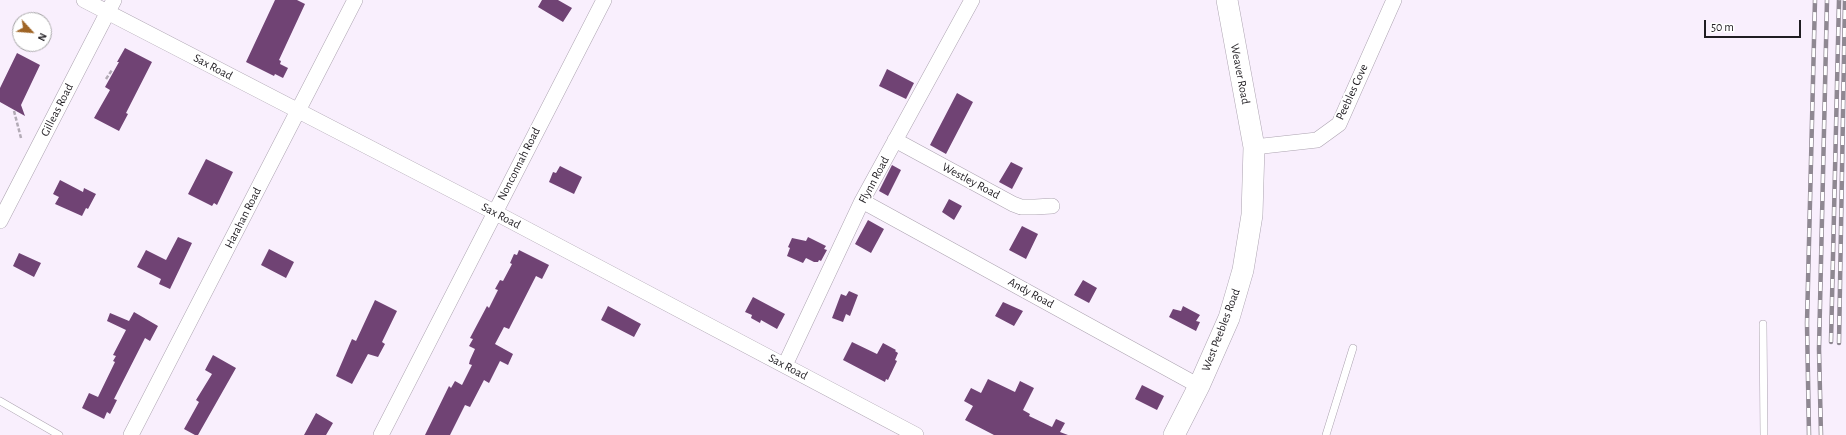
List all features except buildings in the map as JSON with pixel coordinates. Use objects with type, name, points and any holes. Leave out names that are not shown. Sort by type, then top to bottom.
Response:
[{"type":"main road","name":"Weaver Road","points":[[1227,0],[1254,147]]},
{"type":"main road","name":"West Peebles Road","points":[[1174,435],[1199,386],[1226,324],[1243,270],[1252,215],[1254,147]]},
{"type":"street","name":"Sax Road","points":[[84,0],[111,6],[298,111],[494,212],[916,435]]},
{"type":"street","name":"Harahan Road","points":[[131,435],[355,0]]},
{"type":"street","name":"Nonconnah Road","points":[[382,435],[447,310],[494,212],[604,0]]},
{"type":"street","name":"Flynn Road","points":[[785,365],[862,201],[972,0]]},
{"type":"street","name":"Peebles Cove","points":[[1254,147],[1317,140],[1339,124],[1394,0]]},
{"type":"street","name":"Gilleas Road","points":[[0,221],[111,6]]},
{"type":"street","name":"Westley Road","points":[[895,140],[1013,204],[1034,207],[1052,206]]},
{"type":"street","name":"Andy Road","points":[[862,201],[1199,386]]},
{"type":"lane","points":[[1763,324],[1764,435]]},
{"type":"lane","points":[[1326,435],[1353,348]]},
{"type":"lane","points":[[0,401],[59,435]]},
{"type":"path","points":[[106,79],[112,70]]},
{"type":"path","points":[[14,111],[21,138]]},
{"type":"railway","points":[[1809,435],[1807,323],[1815,0]]},
{"type":"railway","points":[[1821,435],[1819,349],[1827,0]]},
{"type":"railway","points":[[1831,342],[1839,0]]},
{"type":"railway","points":[[1839,343],[1845,0]]}]
